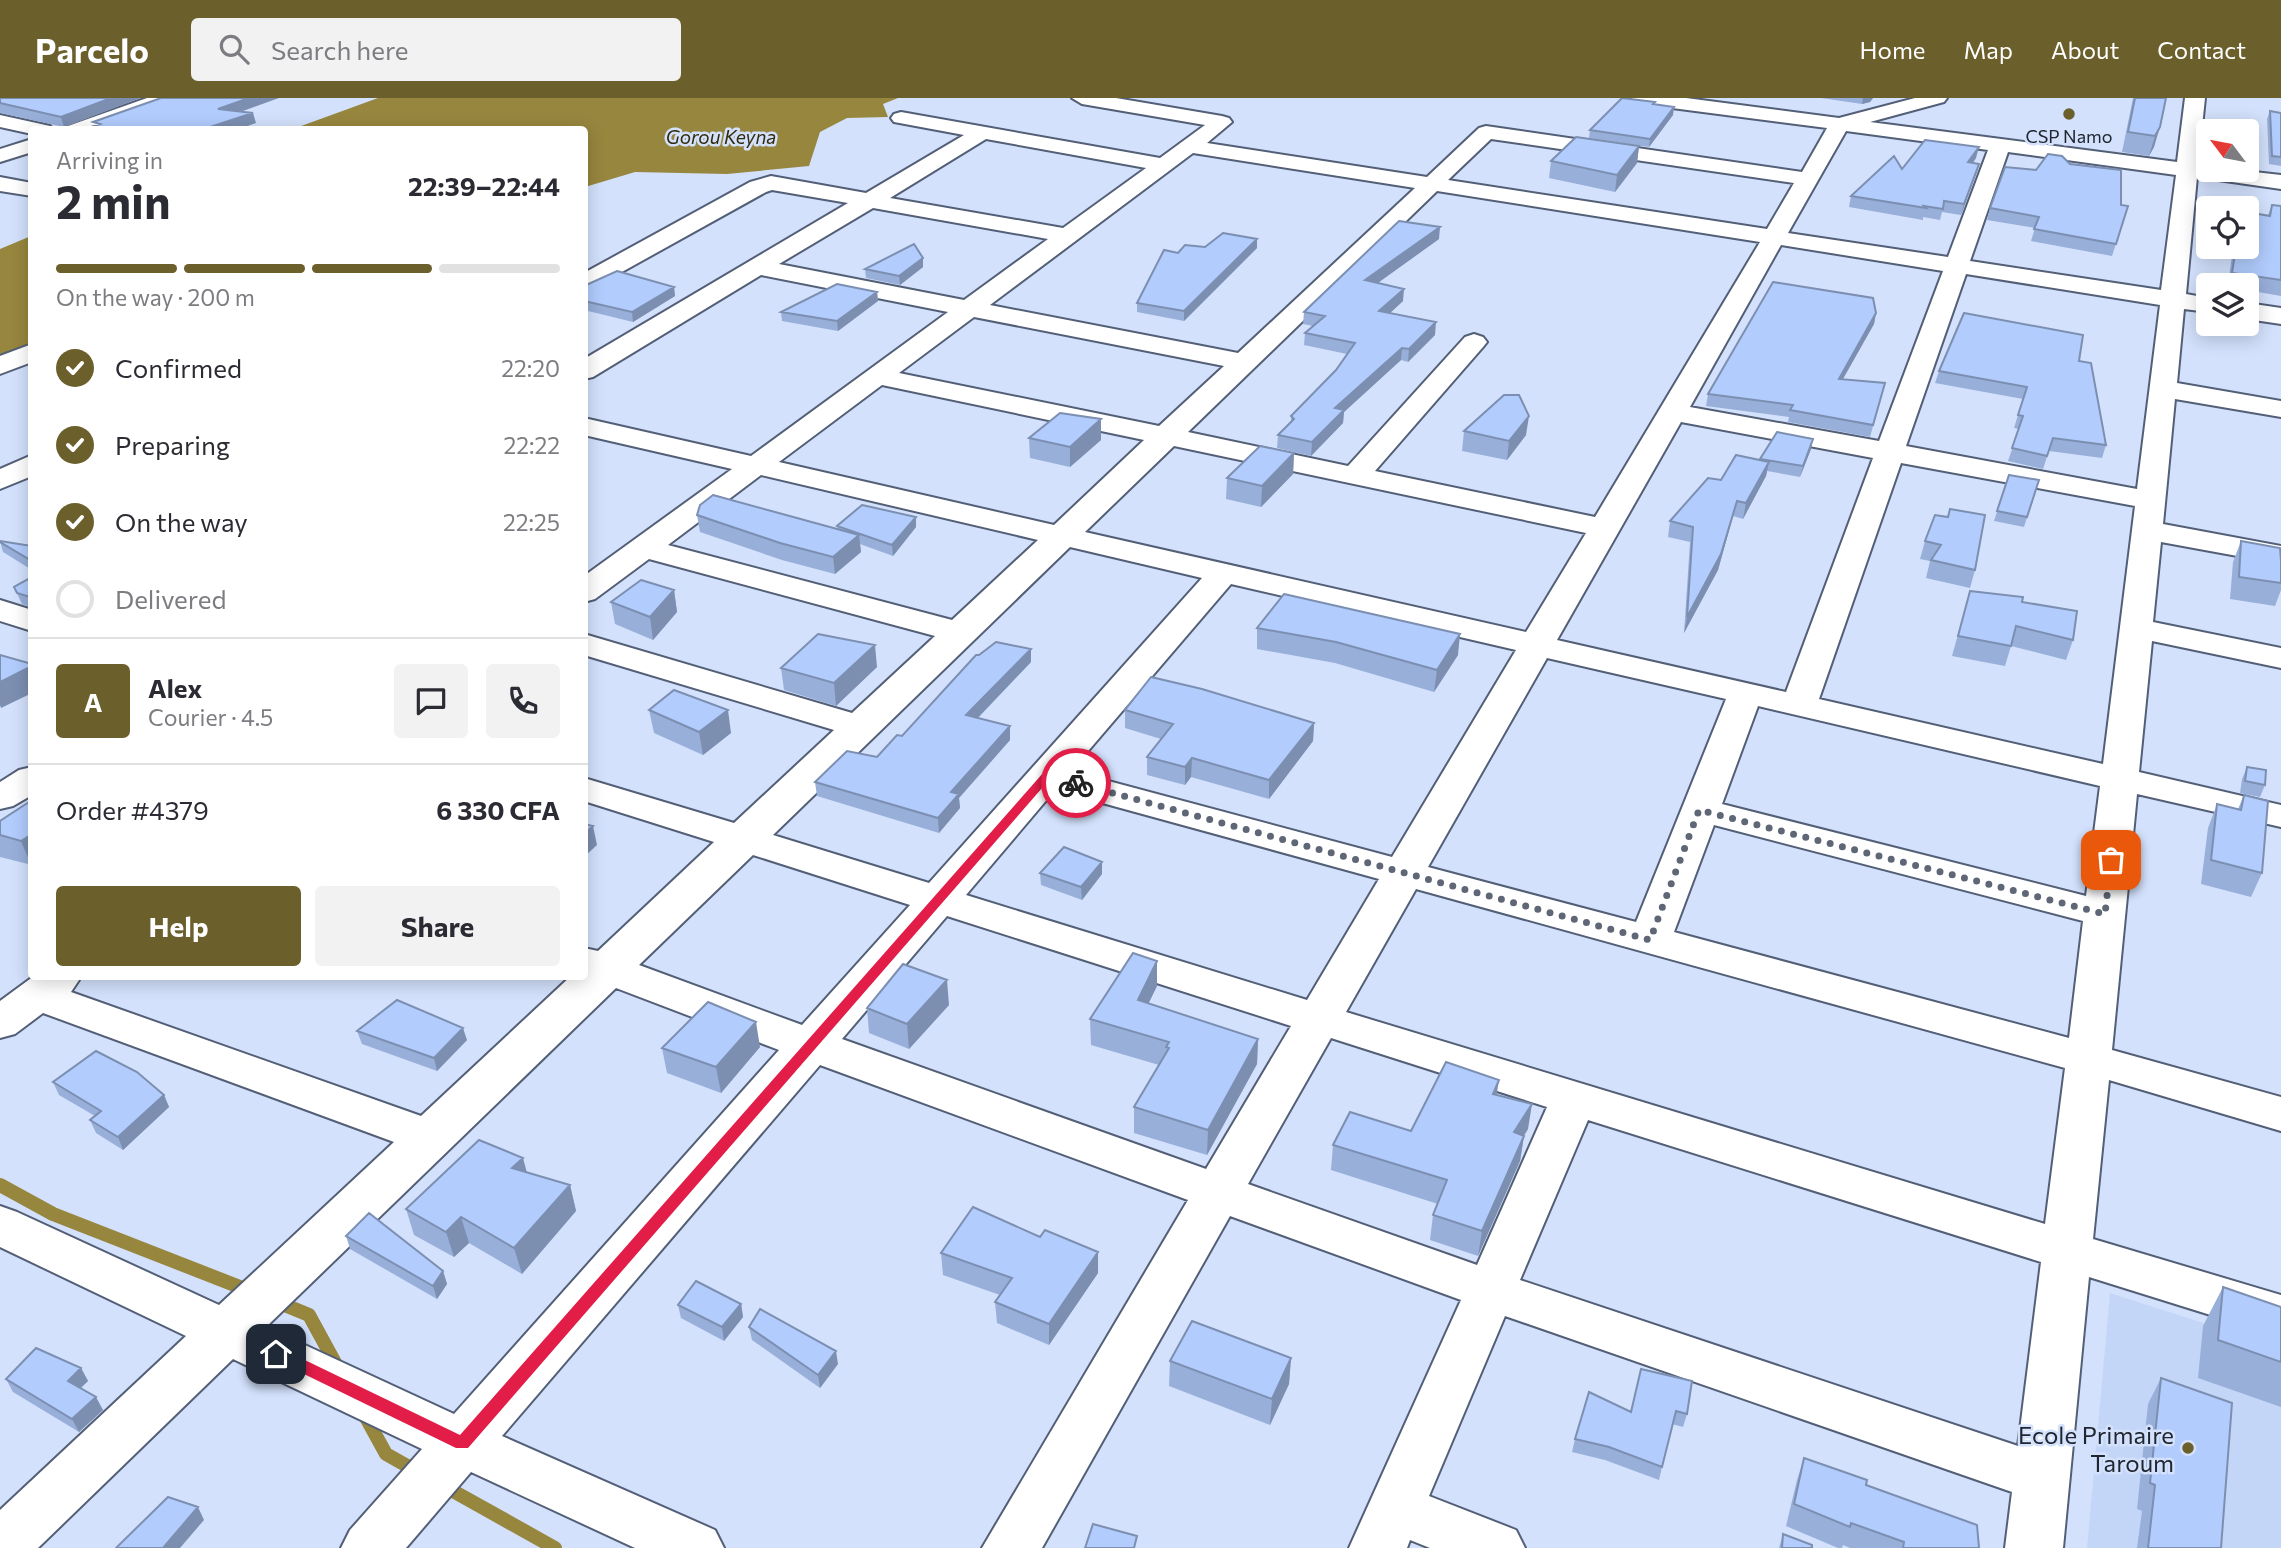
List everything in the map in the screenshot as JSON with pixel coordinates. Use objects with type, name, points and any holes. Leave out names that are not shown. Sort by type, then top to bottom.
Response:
[{"type":"street","points":[[86,126],[166,98]]},
{"type":"street","points":[[588,589],[1222,122],[1082,98]]},
{"type":"street","points":[[1641,98],[2281,182]]},
{"type":"street","points":[[1011,1548],[1840,124],[1937,98]]},
{"type":"street","points":[[2034,1548],[2163,389],[2191,302],[2187,170],[2195,98]]},
{"type":"street","points":[[901,118],[1163,165]]},
{"type":"street","points":[[0,121],[28,127]]},
{"type":"street","points":[[1808,179],[1486,132],[744,838],[596,964],[811,1045],[1490,1290],[2042,1478]]},
{"type":"street","points":[[588,369],[982,133]]},
{"type":"street","points":[[1799,705],[2000,145]]},
{"type":"street","points":[[0,156],[28,146]]},
{"type":"street","points":[[1189,146],[2191,302]]},
{"type":"street","points":[[588,281],[764,184],[771,183],[1068,236]]},
{"type":"street","points":[[0,184],[28,189]]},
{"type":"street","points":[[757,267],[1244,362]]},
{"type":"street","points":[[2259,313],[2281,316]]},
{"type":"street","points":[[1355,476],[1474,342]]},
{"type":"street","points":[[0,366],[28,354]]},
{"type":"street","points":[[877,376],[1605,528]]},
{"type":"street","points":[[2163,389],[2281,409]]},
{"type":"street","points":[[1673,412],[1890,452],[2149,515],[2281,555]]},
{"type":"street","points":[[588,429],[756,465],[2281,816]]},
{"type":"street","points":[[0,480],[28,466]]},
{"type":"street","points":[[0,486],[28,494]]},
{"type":"street","points":[[643,548],[960,632]]},
{"type":"street","points":[[370,1548],[1224,573]]},
{"type":"street","points":[[0,610],[28,620]]},
{"type":"street","points":[[2136,628],[2281,659]]},
{"type":"street","points":[[588,645],[861,727]]},
{"type":"street","points":[[1650,940],[1746,693]]},
{"type":"street","points":[[1046,776],[2089,1059],[2281,1114]]},
{"type":"street","points":[[588,790],[1574,1100],[2281,1316]]},
{"type":"street","points":[[1699,810],[2105,914]]},
{"type":"street","points":[[0,1547],[430,1138],[581,980]]},
{"type":"street","points":[[0,1023],[50,986],[430,1138]]},
{"type":"street","points":[[1496,1548],[1386,1528],[1574,1100]]},
{"type":"street","points":[[0,1225],[462,1443],[695,1548]]},
{"type":"shaded area","name":"Ecole Primaire Taroum","points":[[2110,1293],[2281,1348],[2281,1548],[2087,1548]]},
{"type":"water","name":"Gorou Keyna","points":[[378,98],[898,98],[883,104],[888,117],[847,118],[820,132],[809,166],[727,174],[635,172],[588,186],[588,126],[301,126]]},
{"type":"water","points":[[28,237],[28,349],[0,358],[0,249]]},
{"type":"building","points":[[0,98],[111,98],[61,117],[0,103]]},
{"type":"building","points":[[161,98],[249,98],[218,109],[253,113],[213,126],[94,126],[100,124],[93,122]]},
{"type":"building","points":[[1622,98],[1674,107],[1650,139],[1590,130]]},
{"type":"building","points":[[2135,98],[2166,98],[2160,127],[2155,136],[2128,132]]},
{"type":"building","points":[[2270,111],[2281,113],[2281,157],[2272,156]]},
{"type":"building","points":[[1576,137],[1639,146],[1617,175],[1551,161]]},
{"type":"building","points":[[1925,140],[1979,147],[1968,162],[1979,164],[1964,204],[1944,201],[1943,209],[1924,206],[1926,208],[1851,196],[1894,156],[1902,169]]},
{"type":"building","points":[[2048,154],[2062,156],[2070,164],[2121,170],[2121,205],[2128,206],[2116,244],[2034,229],[2039,217],[1990,208],[2005,167],[2036,170]]},
{"type":"building","points":[[2272,205],[2281,206],[2281,280],[2259,277],[2259,273],[2232,273],[2234,259],[2259,259],[2259,214],[2270,216]]},
{"type":"building","points":[[1399,221],[1440,227],[1365,280],[1404,289],[1379,311],[1436,322],[1409,349],[1402,348],[1335,408],[1344,410],[1312,442],[1278,435],[1294,419],[1291,416],[1336,370],[1355,343],[1305,333],[1325,316],[1304,312]]},
{"type":"building","points":[[1223,233],[1257,239],[1184,311],[1137,303],[1164,250],[1178,253],[1185,245],[1205,247]]},
{"type":"building","points":[[914,244],[923,258],[899,276],[865,269]]},
{"type":"building","points":[[617,271],[674,287],[632,312],[588,302],[588,284]]},
{"type":"building","points":[[1773,282],[1873,298],[1876,313],[1839,379],[1885,383],[1873,425],[1790,410],[1793,405],[1708,394]]},
{"type":"building","points":[[837,284],[877,292],[837,321],[781,312]]},
{"type":"building","points":[[1964,313],[2083,335],[2079,361],[2091,363],[2106,445],[2053,438],[2047,456],[2012,448],[2023,416],[2018,415],[2027,387],[1939,371]]},
{"type":"building","points":[[1504,395],[1519,395],[1529,416],[1509,441],[1464,431]]},
{"type":"building","points":[[1060,413],[1101,419],[1070,447],[1029,438]]},
{"type":"building","points":[[1777,432],[1813,439],[1803,466],[1760,459]]},
{"type":"building","points":[[1260,446],[1294,453],[1262,486],[1227,478]]},
{"type":"building","points":[[1736,455],[1769,462],[1746,503],[1737,501],[1721,554],[1687,617],[1693,527],[1670,521],[1708,478],[1721,480]]},
{"type":"building","points":[[2009,475],[2039,480],[2027,517],[1997,511]]},
{"type":"building","points":[[713,495],[859,535],[833,557],[780,543],[697,515],[700,505]]},
{"type":"building","points":[[862,505],[916,517],[892,545],[837,526]]},
{"type":"building","points":[[1950,509],[1985,515],[1975,570],[1931,560],[1941,545],[1925,541],[1935,515],[1948,517]]},
{"type":"building","points":[[2241,541],[2280,548],[2281,583],[2239,577]]},
{"type":"building","points":[[0,542],[28,545],[28,559]]},
{"type":"building","points":[[28,579],[28,596],[17,593],[14,587]]},
{"type":"building","points":[[641,580],[674,590],[650,617],[611,602]]},
{"type":"building","points":[[1970,591],[2023,597],[2022,602],[2077,611],[2073,640],[2016,626],[2011,646],[1958,636]]},
{"type":"building","points":[[1284,594],[1460,634],[1437,670],[1336,642],[1257,628]]},
{"type":"building","points":[[818,634],[875,645],[834,683],[781,668]]},
{"type":"building","points":[[996,642],[1031,649],[966,715],[1010,726],[951,792],[959,794],[938,818],[815,782],[847,751],[877,757],[897,735],[902,736],[976,655]]},
{"type":"building","points":[[0,655],[28,663],[28,668],[0,682]]},
{"type":"building","points":[[1151,677],[1202,689],[1314,723],[1269,780],[1192,758],[1185,767],[1147,757],[1173,724],[1125,710]]},
{"type":"building","points":[[674,690],[728,710],[699,732],[649,710]]},
{"type":"building","points":[[2247,767],[2266,770],[2265,785],[2245,781]]},
{"type":"building","points":[[2244,795],[2268,801],[2262,873],[2211,860],[2217,804],[2241,810]]},
{"type":"building","points":[[28,803],[28,837],[21,841],[0,835],[0,821]]},
{"type":"building","points":[[1064,847],[1102,862],[1081,887],[1040,873]]},
{"type":"building","points":[[1133,953],[1157,961],[1138,1000],[1258,1039],[1208,1130],[1134,1107],[1169,1048],[1166,1047],[1169,1042],[1090,1019]]},
{"type":"building","points":[[903,964],[947,980],[907,1024],[867,1008]]},
{"type":"building","points":[[397,1000],[463,1028],[434,1058],[357,1031]]},
{"type":"building","points":[[708,1002],[756,1022],[716,1067],[662,1048]]},
{"type":"building","points":[[96,1051],[137,1072],[164,1095],[118,1137],[90,1120],[101,1111],[53,1082]]},
{"type":"building","points":[[1446,1062],[1499,1080],[1493,1094],[1532,1104],[1514,1132],[1524,1136],[1482,1231],[1433,1215],[1447,1180],[1333,1145],[1350,1112],[1411,1131]]},
{"type":"building","points":[[479,1140],[523,1158],[512,1168],[570,1185],[514,1248],[461,1217],[446,1232],[406,1209]]},
{"type":"building","points":[[973,1207],[1040,1237],[1045,1230],[1098,1252],[1049,1324],[995,1302],[1012,1278],[941,1253]]},
{"type":"building","points":[[369,1213],[443,1271],[433,1286],[346,1236]]},
{"type":"building","points":[[696,1281],[741,1304],[722,1327],[678,1305]]},
{"type":"building","points":[[2223,1287],[2281,1307],[2281,1362],[2218,1340]]},
{"type":"building","points":[[760,1309],[836,1351],[818,1375],[749,1327]]},
{"type":"building","points":[[1192,1321],[1291,1358],[1272,1399],[1170,1361]]},
{"type":"building","points":[[36,1348],[81,1368],[68,1381],[96,1397],[72,1419],[6,1379]]},
{"type":"building","points":[[1641,1369],[1692,1381],[1687,1414],[1676,1411],[1662,1467],[1609,1447],[1575,1439],[1589,1392],[1631,1412]]},
{"type":"building","points":[[2161,1378],[2232,1403],[2221,1548],[2148,1548],[2155,1485],[2150,1483]]},
{"type":"building","points":[[1804,1458],[1867,1480],[1866,1485],[1977,1525],[1979,1548],[1903,1548],[1904,1542],[1851,1523],[1850,1527],[1794,1504]]},
{"type":"building","points":[[168,1497],[198,1507],[163,1548],[116,1548]]},
{"type":"building","points":[[1093,1524],[1137,1536],[1134,1548],[1085,1548]]},
{"type":"building","points":[[1783,1534],[1812,1545],[1812,1548],[1782,1548]]},
{"type":"waterway","points":[[0,1185],[53,1214],[250,1291]]},
{"type":"waterway","points":[[275,1301],[309,1315],[339,1370]]},
{"type":"waterway","points":[[364,1414],[386,1454],[418,1472]]},
{"type":"waterway","points":[[444,1486],[555,1548]]},
{"type":"way so far","points":[[1076,783],[1650,940],[1699,810],[2105,914],[2111,860]]},
{"type":"place","name":"CSP Namo","points":[[2069,114]]},
{"type":"place","name":"Ecole Primaire Taroum","points":[[2188,1448]]},
{"type":"route","points":[[276,1354],[462,1443],[1046,776],[1076,783]]}]
